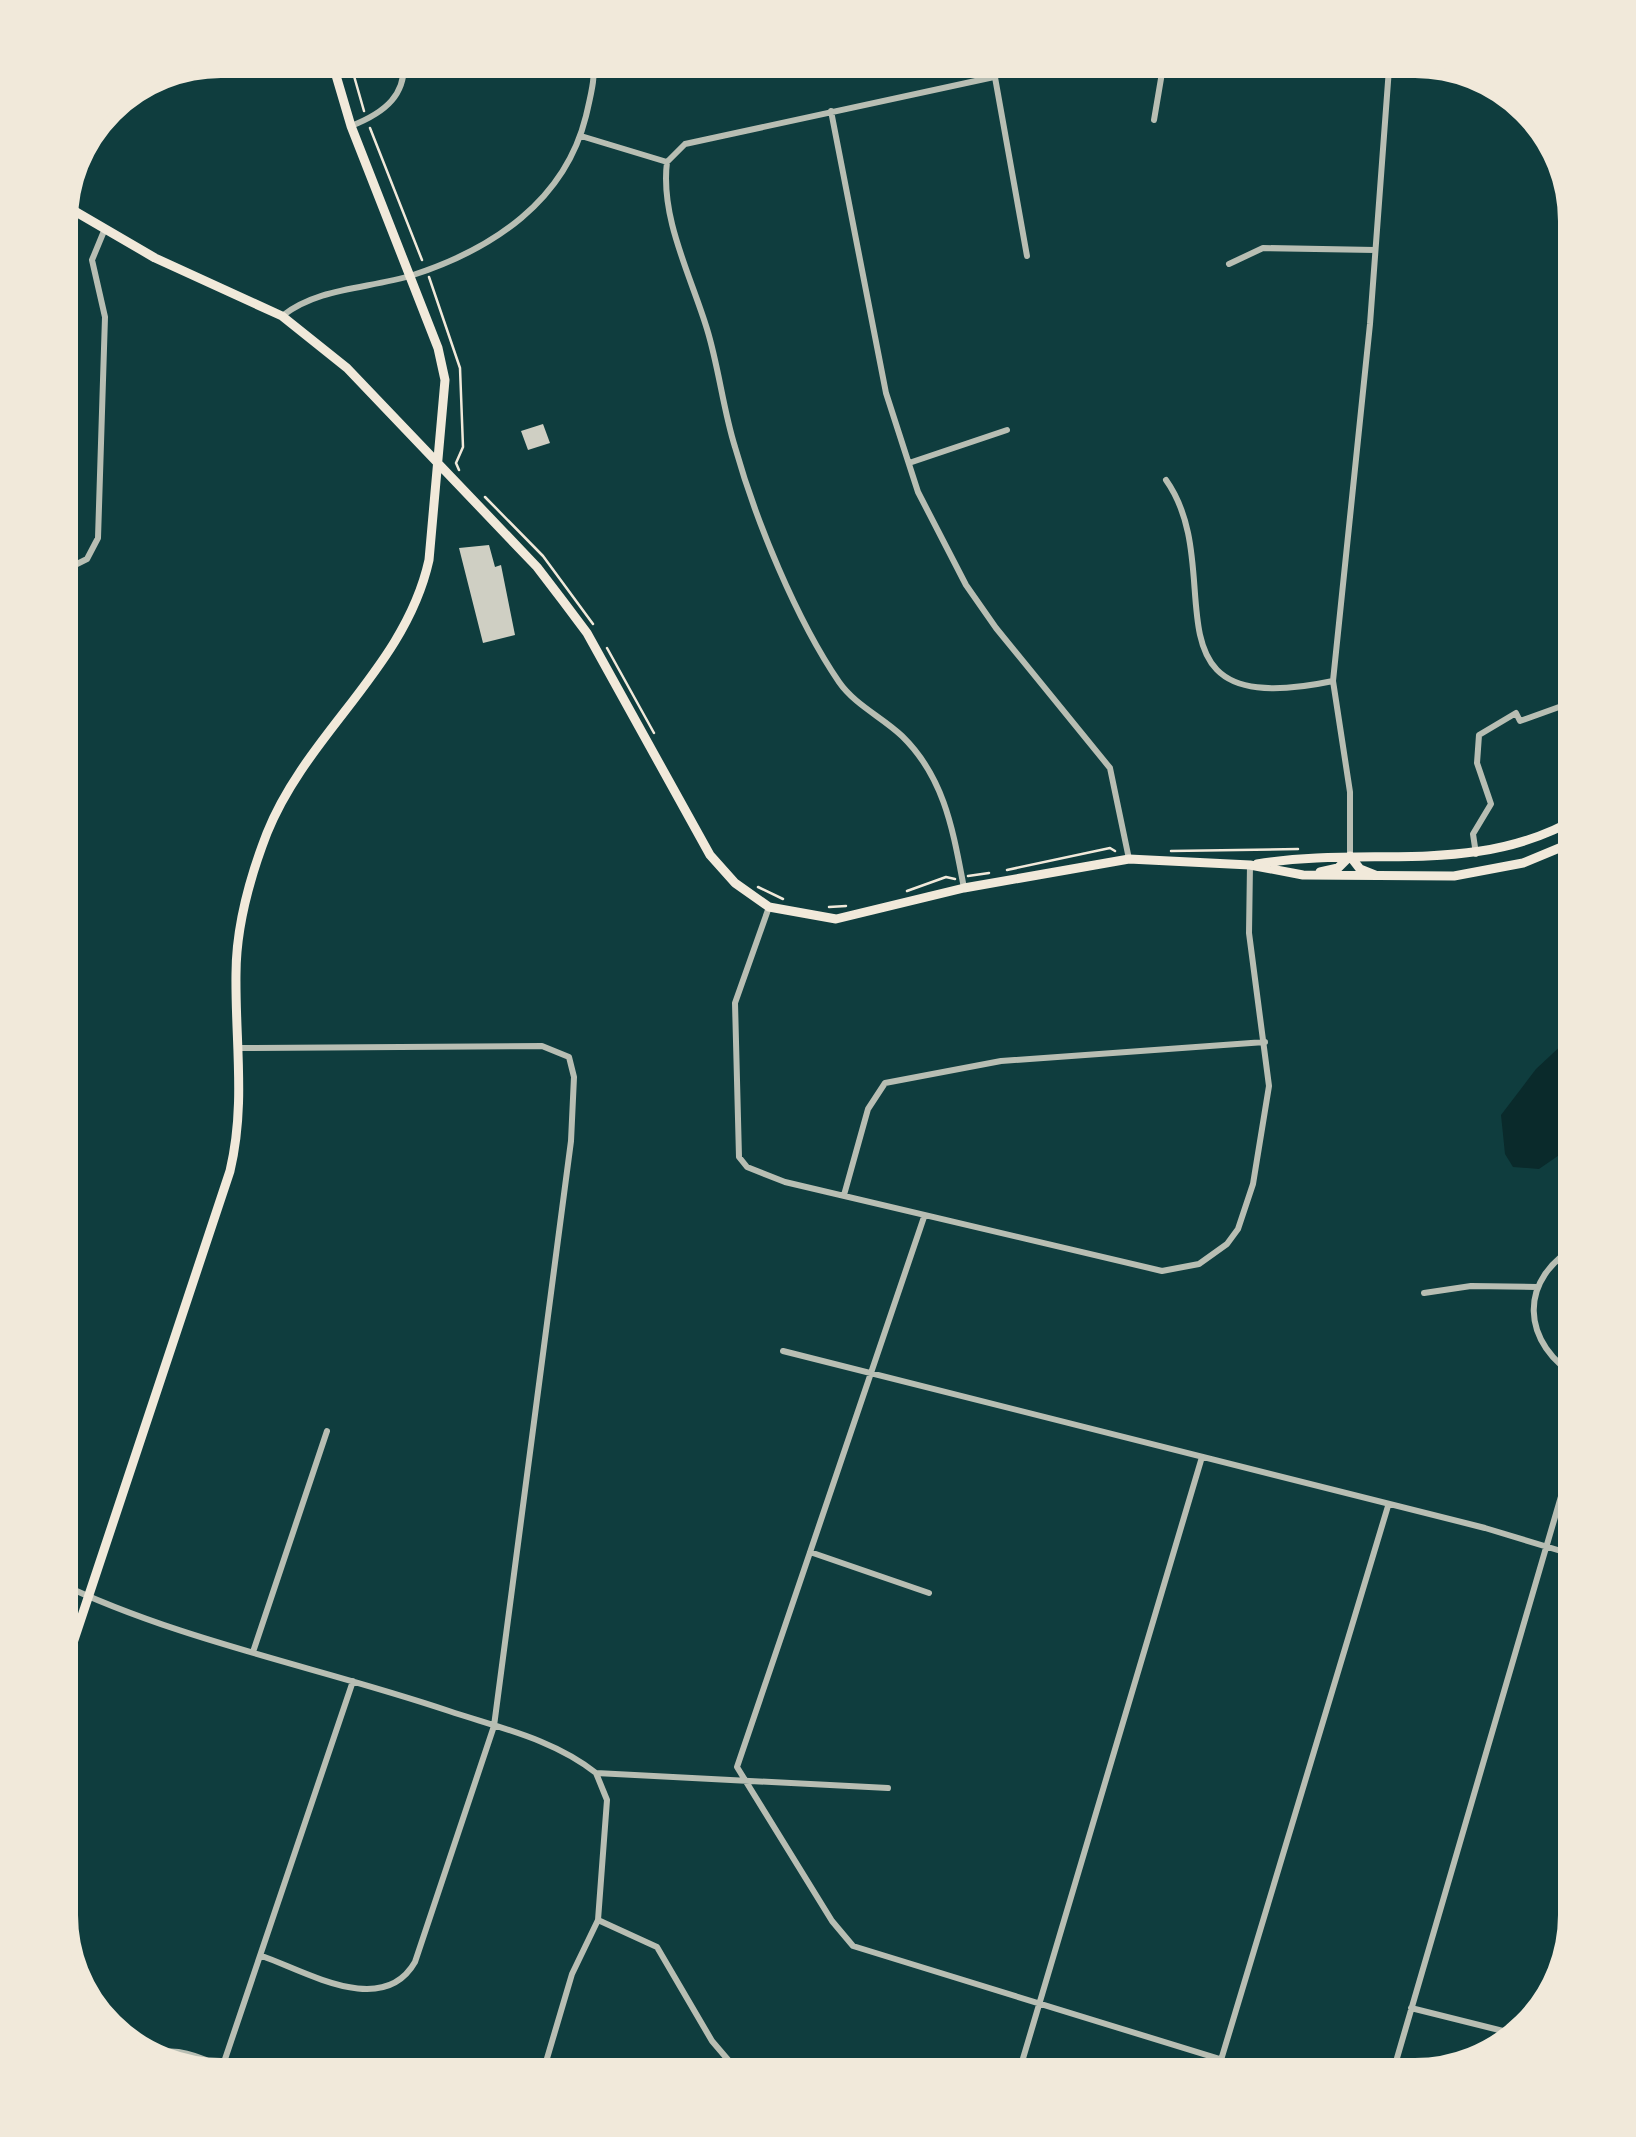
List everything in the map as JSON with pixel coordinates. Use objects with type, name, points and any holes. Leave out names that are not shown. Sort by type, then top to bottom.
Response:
[{"type":"main road","points":[[72,1644],[230,1170],[240,1109],[236,970],[242,917],[256,864],[288,790],[318,743],[376,674],[417,598],[429,560],[445,380],[438,348],[351,126],[335,72]]},
{"type":"main road","points":[[73,211],[104,231],[282,316],[347,368],[537,567],[587,633],[710,855],[735,884],[769,906],[836,919],[964,888],[1129,859],[1250,865],[1303,875],[1480,874],[1523,863],[1564,846]]},
{"type":"main road","points":[[1250,865],[1304,856],[1476,855],[1522,842],[1564,823]]},
{"type":"main road","points":[[1476,855],[1480,874]]},
{"type":"main road","points":[[1303,875],[1330,871],[1350,856]]},
{"type":"main road","points":[[1350,856],[1360,869],[1380,877]]},
{"type":"street","points":[[351,126],[386,110],[402,83],[403,72]]},
{"type":"street","points":[[282,316],[303,300],[411,276],[468,254],[528,216],[559,180],[581,136],[596,74],[604,72]]},
{"type":"street","points":[[993,73],[1028,256]]},
{"type":"street","points":[[1154,120],[1161,73]]},
{"type":"street","points":[[1350,856],[1350,792],[1334,682],[1389,73]]},
{"type":"street","points":[[964,888],[952,826],[936,780],[904,738],[855,700],[839,682],[772,554],[735,450],[708,331],[664,194],[667,162],[685,144],[994,77]]},
{"type":"street","points":[[831,111],[886,394],[918,492],[966,585],[1110,768],[1129,859]]},
{"type":"street","points":[[581,136],[667,162]]},
{"type":"street","points":[[73,567],[87,559],[98,538],[106,334],[92,260],[104,231]]},
{"type":"street","points":[[1229,264],[1263,248],[1299,245],[1375,250]]},
{"type":"street","points":[[909,463],[1007,430]]},
{"type":"street","points":[[1166,480],[1180,500],[1202,639],[1217,670],[1242,688],[1334,682]]},
{"type":"street","points":[[1476,855],[1474,834],[1491,804],[1477,763],[1479,735],[1516,713],[1520,720],[1564,705]]},
{"type":"street","points":[[769,906],[735,1003],[739,1156],[764,1176],[924,1217],[1140,1269],[1182,1268],[1214,1256],[1238,1229],[1252,1184],[1269,1086],[1266,1042],[1248,933],[1250,865]]},
{"type":"street","points":[[844,1194],[868,1109],[885,1084],[1001,1060],[1266,1042]]},
{"type":"street","points":[[240,1048],[542,1046],[569,1056],[574,1077],[571,1142],[494,1726],[415,1962],[403,1980],[381,1990],[358,1989],[262,1956]]},
{"type":"street","points":[[924,1217],[737,1767],[832,1921],[853,1946],[1234,2064]]},
{"type":"street","points":[[1564,1254],[1538,1287],[1534,1317],[1540,1341],[1554,1362],[1564,1368]]},
{"type":"street","points":[[1424,1292],[1471,1286],[1538,1287]]},
{"type":"street","points":[[783,1350],[1564,1552]]},
{"type":"street","points":[[252,1652],[327,1431]]},
{"type":"street","points":[[1021,2064],[1202,1457]]},
{"type":"street","points":[[1395,2064],[1564,1488]]},
{"type":"street","points":[[1221,2060],[1388,1505]]},
{"type":"street","points":[[810,1552],[929,1593]]},
{"type":"street","points":[[72,1588],[252,1652],[543,1741],[596,1773],[747,1784],[888,1788]]},
{"type":"street","points":[[223,2064],[354,1681]]},
{"type":"street","points":[[545,2064],[572,1974],[598,1920],[607,1800],[596,1773]]},
{"type":"street","points":[[598,1920],[657,1947],[712,2040],[733,2064]]},
{"type":"street","points":[[1411,2008],[1506,2032]]},
{"type":"street","points":[[164,2052],[175,2051],[209,2063]]},
{"type":"water","points":[[1564,1043],[1564,1152],[1539,1169],[1513,1167],[1505,1154],[1501,1115],[1536,1069]]},
{"type":"building","points":[[543,424],[550,443],[528,450],[521,431]]},
{"type":"building","points":[[489,545],[495,567],[501,565],[515,635],[483,643],[459,548]]}]
